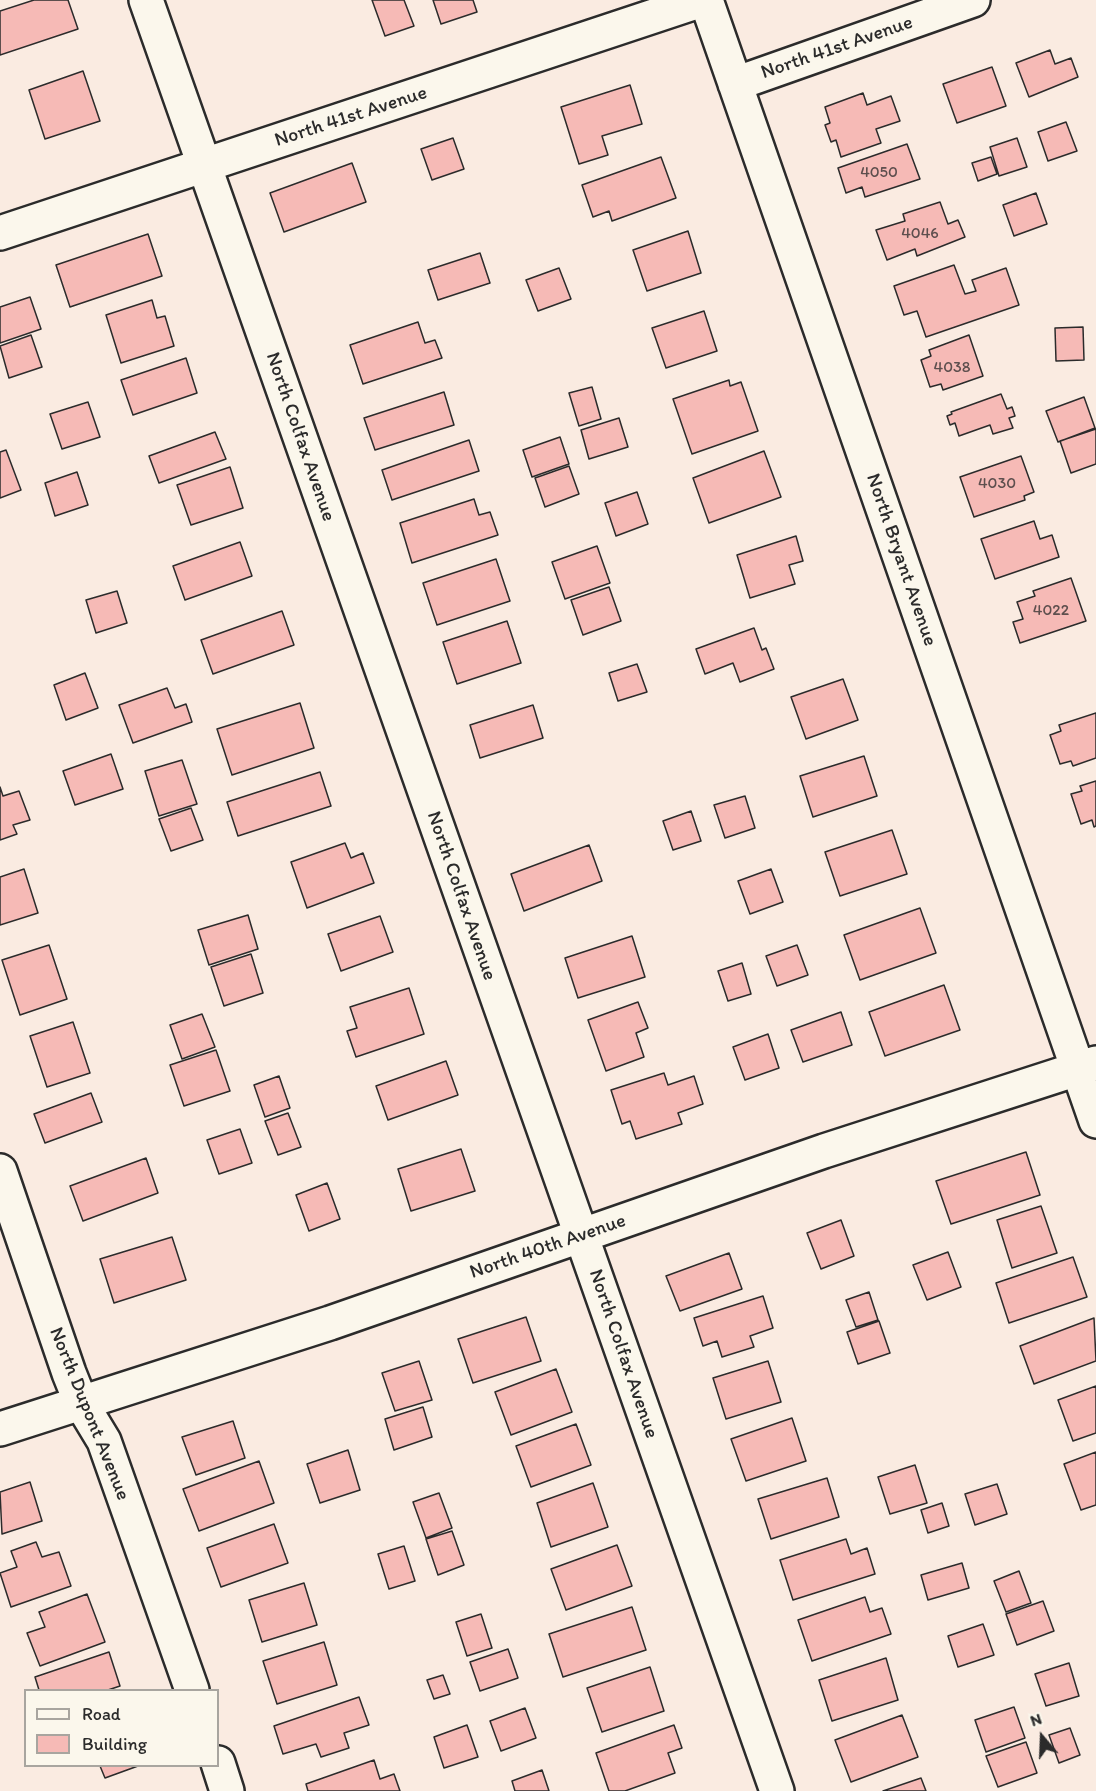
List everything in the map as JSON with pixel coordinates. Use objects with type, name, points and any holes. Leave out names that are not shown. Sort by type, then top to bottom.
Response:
[{"type":"street","name":"North Colfax Avenue","points":[[146,0],[777,1791]]},
{"type":"street","name":"North 41st Avenue","points":[[0,233],[704,0]]},
{"type":"street","name":"North Bryant Avenue","points":[[704,0],[1087,1066],[1096,1121]]},
{"type":"street","name":"North 41st Avenue","points":[[735,84],[973,0]]},
{"type":"street","name":"North 40th Avenue","points":[[0,1429],[330,1323],[824,1151],[1087,1066]]},
{"type":"street","name":"North Dupont Avenue","points":[[0,1171],[81,1403],[104,1442],[192,1689]]},
{"type":"street","points":[[219,1766],[227,1791]]},
{"type":"building","points":[[34,0],[68,0],[78,29],[0,55],[0,11]]},
{"type":"building","points":[[372,0],[404,0],[414,26],[385,36]]},
{"type":"building","points":[[433,0],[473,0],[477,12],[441,24]]},
{"type":"building","points":[[1050,50],[1055,64],[1071,58],[1078,77],[1029,97],[1016,63]]},
{"type":"building","points":[[992,67],[1006,106],[957,123],[943,84]]},
{"type":"building","points":[[83,71],[100,121],[45,139],[29,90]]},
{"type":"building","points":[[630,85],[642,124],[602,136],[608,155],[579,164],[561,107]]},
{"type":"building","points":[[863,93],[867,105],[891,96],[900,121],[876,129],[881,143],[841,157],[836,140],[831,142],[825,125],[830,123],[825,107]]},
{"type":"building","points":[[1066,122],[1077,151],[1048,161],[1038,132]]},
{"type":"building","points":[[453,138],[464,169],[432,180],[421,149]]},
{"type":"building","points":[[1017,138],[1027,167],[999,176],[990,147]]},
{"type":"building","points":[[907,144],[920,179],[865,197],[862,187],[846,193],[838,168]]},
{"type":"building","points":[[661,157],[676,198],[612,221],[609,211],[593,217],[582,185]]},
{"type":"building","points":[[991,157],[997,174],[978,181],[972,163]]},
{"type":"building","points":[[352,163],[366,202],[284,232],[270,193]]},
{"type":"building","points":[[1036,193],[1047,224],[1014,236],[1003,205]]},
{"type":"building","points":[[940,202],[948,224],[958,220],[965,237],[917,256],[915,249],[887,260],[876,230],[905,221],[903,214]]},
{"type":"building","points":[[688,231],[701,273],[647,291],[633,250]]},
{"type":"building","points":[[148,234],[162,276],[70,307],[56,265]]},
{"type":"building","points":[[480,253],[490,283],[438,300],[428,270]]},
{"type":"building","points":[[954,265],[965,294],[976,291],[972,280],[1006,268],[1019,305],[926,337],[917,311],[904,315],[894,286]]},
{"type":"building","points":[[559,268],[571,299],[538,311],[526,280]]},
{"type":"building","points":[[30,297],[41,329],[0,343],[0,307]]},
{"type":"building","points":[[152,300],[157,318],[165,316],[174,346],[121,363],[106,315]]},
{"type":"building","points":[[704,311],[717,351],[666,368],[652,328]]},
{"type":"building","points":[[418,322],[425,343],[435,340],[442,358],[363,384],[350,345]]},
{"type":"building","points":[[1083,327],[1084,360],[1056,361],[1055,328]]},
{"type":"building","points":[[31,335],[42,367],[9,378],[0,346]]},
{"type":"building","points":[[969,335],[983,376],[943,390],[941,384],[930,387],[921,360],[931,356],[929,350]]},
{"type":"building","points":[[186,358],[197,393],[133,415],[121,380]]},
{"type":"building","points":[[729,380],[730,386],[741,382],[758,431],[692,454],[673,399]]},
{"type":"building","points":[[592,387],[601,419],[579,426],[569,393]]},
{"type":"building","points":[[444,392],[454,425],[375,450],[364,418]]},
{"type":"building","points":[[1001,394],[1007,409],[1012,407],[1015,416],[1009,418],[1013,428],[993,434],[990,425],[959,436],[955,423],[950,425],[947,416],[952,414],[951,412]]},
{"type":"building","points":[[1084,397],[1095,428],[1058,442],[1046,411]]},
{"type":"building","points":[[88,402],[100,437],[62,449],[50,414]]},
{"type":"building","points":[[619,418],[628,447],[589,459],[581,430]]},
{"type":"building","points":[[1096,429],[1096,464],[1071,473],[1060,441]]},
{"type":"building","points":[[215,432],[226,459],[159,483],[149,456]]},
{"type":"building","points":[[560,437],[569,464],[532,477],[523,450]]},
{"type":"building","points":[[469,440],[479,471],[392,500],[382,470]]},
{"type":"building","points":[[6,450],[21,490],[0,498],[0,452]]},
{"type":"building","points":[[764,451],[781,497],[709,523],[693,478]]},
{"type":"building","points":[[1021,456],[1034,492],[1024,496],[1025,500],[974,517],[960,477]]},
{"type":"building","points":[[569,466],[579,494],[545,507],[535,478]]},
{"type":"building","points":[[230,467],[243,508],[191,525],[177,485]]},
{"type":"building","points":[[77,472],[88,505],[55,516],[45,483]]},
{"type":"building","points":[[637,492],[648,524],[616,536],[605,503]]},
{"type":"building","points":[[474,499],[479,515],[490,512],[498,535],[412,563],[400,523]]},
{"type":"building","points":[[1034,521],[1040,539],[1052,535],[1059,557],[995,579],[981,539]]},
{"type":"building","points":[[796,536],[803,561],[789,565],[795,584],[750,598],[737,555]]},
{"type":"building","points":[[240,542],[252,576],[185,600],[173,566]]},
{"type":"building","points":[[597,546],[610,583],[565,599],[552,562]]},
{"type":"building","points":[[496,559],[510,601],[437,625],[423,583]]},
{"type":"building","points":[[1071,578],[1086,621],[1020,643],[1013,622],[1023,619],[1017,602],[1035,596],[1033,591]]},
{"type":"building","points":[[609,587],[621,621],[583,635],[571,600]]},
{"type":"building","points":[[117,591],[127,623],[96,633],[86,600]]},
{"type":"building","points":[[282,611],[294,645],[213,674],[201,640]]},
{"type":"building","points":[[507,621],[521,663],[457,684],[443,642]]},
{"type":"building","points":[[754,628],[762,650],[766,648],[774,669],[740,682],[733,663],[705,674],[696,649]]},
{"type":"building","points":[[637,664],[647,692],[618,701],[609,673]]},
{"type":"building","points":[[85,673],[98,708],[66,720],[54,685]]},
{"type":"building","points":[[843,679],[858,720],[806,739],[791,697]]},
{"type":"building","points":[[167,688],[175,708],[186,704],[192,722],[133,743],[119,705]]},
{"type":"building","points":[[300,703],[314,748],[232,775],[217,729]]},
{"type":"building","points":[[533,705],[543,738],[480,758],[470,725]]},
{"type":"building","points":[[1096,713],[1096,758],[1073,766],[1071,761],[1060,764],[1050,735],[1061,731],[1059,725]]},
{"type":"building","points":[[111,754],[123,789],[75,805],[63,771]]},
{"type":"building","points":[[864,756],[877,796],[813,817],[800,776]]},
{"type":"building","points":[[182,760],[197,804],[159,816],[145,771]]},
{"type":"building","points":[[320,772],[331,806],[238,836],[227,802]]},
{"type":"building","points":[[1096,781],[1096,826],[1094,827],[1092,820],[1081,824],[1071,794],[1082,791],[1080,786]]},
{"type":"building","points":[[0,787],[3,796],[19,791],[30,820],[13,825],[17,834],[0,840]]},
{"type":"building","points":[[745,796],[755,828],[725,838],[714,805]]},
{"type":"building","points":[[191,808],[203,840],[171,851],[159,819]]},
{"type":"building","points":[[691,811],[701,841],[673,850],[663,821]]},
{"type":"building","points":[[892,830],[907,874],[840,896],[825,852]]},
{"type":"building","points":[[345,843],[351,858],[363,853],[374,883],[307,908],[291,862]]},
{"type":"building","points":[[589,845],[602,881],[524,911],[511,874]]},
{"type":"building","points":[[24,869],[38,913],[0,925],[0,877]]},
{"type":"building","points":[[771,869],[783,902],[750,914],[738,881]]},
{"type":"building","points":[[920,908],[936,953],[860,980],[844,935]]},
{"type":"building","points":[[248,915],[258,949],[209,965],[198,930]]},
{"type":"building","points":[[380,916],[393,952],[341,971],[328,934]]},
{"type":"building","points":[[632,936],[645,977],[578,998],[565,958]]},
{"type":"building","points":[[49,945],[67,999],[20,1015],[2,960]]},
{"type":"building","points":[[797,945],[808,975],[777,986],[766,956]]},
{"type":"building","points":[[251,954],[263,993],[224,1006],[211,967]]},
{"type":"building","points":[[742,963],[751,994],[728,1001],[718,971]]},
{"type":"building","points":[[944,985],[960,1030],[885,1056],[869,1012]]},
{"type":"building","points":[[409,988],[424,1034],[356,1057],[347,1031],[357,1028],[350,1007]]},
{"type":"building","points":[[638,1002],[648,1028],[636,1033],[644,1057],[606,1071],[588,1020]]},
{"type":"building","points":[[841,1012],[852,1045],[803,1062],[791,1030]]},
{"type":"building","points":[[202,1014],[215,1047],[182,1059],[170,1025]]},
{"type":"building","points":[[73,1022],[90,1073],[47,1087],[30,1036]]},
{"type":"building","points":[[768,1034],[779,1068],[745,1080],[733,1047]]},
{"type":"building","points":[[216,1050],[230,1091],[184,1106],[170,1065]]},
{"type":"building","points":[[446,1061],[458,1095],[388,1120],[376,1086]]},
{"type":"building","points":[[664,1073],[668,1085],[694,1076],[703,1104],[678,1113],[682,1124],[636,1139],[630,1121],[622,1124],[611,1090]]},
{"type":"building","points":[[279,1076],[290,1108],[265,1117],[254,1085]]},
{"type":"building","points":[[91,1093],[102,1122],[45,1143],[34,1114]]},
{"type":"building","points":[[288,1113],[301,1147],[278,1155],[265,1121]]},
{"type":"building","points":[[240,1129],[252,1163],[219,1174],[207,1140]]},
{"type":"building","points":[[461,1149],[475,1191],[411,1211],[398,1169]]},
{"type":"building","points":[[1026,1152],[1040,1195],[951,1224],[936,1181]]},
{"type":"building","points":[[146,1158],[158,1193],[83,1221],[70,1186]]},
{"type":"building","points":[[327,1183],[340,1219],[309,1231],[296,1195]]},
{"type":"building","points":[[1041,1206],[1057,1253],[1012,1268],[997,1220]]},
{"type":"building","points":[[841,1220],[854,1256],[821,1269],[807,1233]]},
{"type":"building","points":[[172,1237],[186,1280],[114,1303],[100,1259]]},
{"type":"building","points":[[948,1252],[961,1287],[927,1300],[913,1265]]},
{"type":"building","points":[[729,1253],[742,1289],[680,1311],[666,1276]]},
{"type":"building","points":[[1073,1257],[1087,1297],[1009,1323],[996,1283]]},
{"type":"building","points":[[869,1292],[878,1320],[856,1327],[846,1300]]},
{"type":"building","points":[[763,1296],[773,1328],[750,1336],[754,1347],[722,1357],[717,1341],[703,1346],[694,1318]]},
{"type":"building","points":[[526,1317],[541,1361],[473,1383],[458,1339]]},
{"type":"building","points":[[1094,1318],[1096,1361],[1034,1384],[1020,1346]]},
{"type":"building","points":[[879,1321],[890,1353],[858,1364],[847,1332]]},
{"type":"building","points":[[419,1361],[432,1400],[395,1411],[382,1373]]},
{"type":"building","points":[[768,1361],[781,1402],[726,1419],[713,1378]]},
{"type":"building","points":[[556,1369],[572,1412],[511,1435],[495,1392]]},
{"type":"building","points":[[1096,1386],[1096,1433],[1073,1441],[1058,1400]]},
{"type":"building","points":[[423,1407],[432,1437],[394,1450],[385,1419]]},
{"type":"building","points":[[792,1418],[806,1461],[746,1481],[731,1439]]},
{"type":"building","points":[[233,1421],[245,1458],[196,1475],[182,1437]]},
{"type":"building","points":[[576,1424],[591,1465],[531,1487],[516,1446]]},
{"type":"building","points":[[348,1450],[360,1490],[320,1503],[307,1464]]},
{"type":"building","points":[[1096,1452],[1096,1505],[1081,1510],[1064,1464]]},
{"type":"building","points":[[259,1461],[274,1503],[199,1531],[183,1489]]},
{"type":"building","points":[[915,1465],[927,1503],[890,1514],[878,1477]]},
{"type":"building","points":[[827,1478],[839,1517],[771,1539],[758,1499]]},
{"type":"building","points":[[30,1482],[42,1521],[2,1534],[0,1492]]},
{"type":"building","points":[[593,1483],[608,1527],[551,1547],[537,1503]]},
{"type":"building","points":[[997,1484],[1007,1514],[975,1525],[965,1494]]},
{"type":"building","points":[[439,1493],[452,1528],[426,1538],[413,1502]]},
{"type":"building","points":[[942,1503],[949,1526],[928,1533],[921,1510]]},
{"type":"building","points":[[274,1524],[288,1563],[221,1587],[207,1548]]},
{"type":"building","points":[[452,1531],[464,1565],[438,1575],[426,1539]]},
{"type":"building","points":[[846,1539],[851,1554],[867,1548],[875,1574],[793,1600],[780,1560]]},
{"type":"building","points":[[36,1542],[42,1557],[59,1552],[71,1586],[11,1607],[0,1573],[17,1567],[11,1551]]},
{"type":"building","points":[[617,1545],[632,1586],[566,1610],[551,1569]]},
{"type":"building","points":[[404,1546],[415,1581],[389,1589],[378,1554]]},
{"type":"building","points":[[962,1563],[969,1588],[928,1600],[921,1575]]},
{"type":"building","points":[[1019,1571],[1031,1603],[1006,1612],[994,1581]]},
{"type":"building","points":[[304,1583],[317,1625],[262,1642],[249,1600]]},
{"type":"building","points":[[87,1594],[105,1642],[40,1666],[27,1633],[45,1627],[39,1612]]},
{"type":"building","points":[[865,1597],[870,1612],[882,1608],[891,1634],[812,1661],[798,1620]]},
{"type":"building","points":[[1043,1601],[1054,1631],[1017,1645],[1006,1614]]},
{"type":"building","points":[[632,1607],[646,1650],[563,1677],[549,1634]]},
{"type":"building","points":[[481,1614],[492,1648],[467,1656],[456,1622]]},
{"type":"building","points":[[983,1624],[994,1655],[958,1667],[948,1636]]},
{"type":"building","points":[[324,1642],[337,1685],[277,1704],[263,1661]]},
{"type":"building","points":[[508,1649],[518,1678],[480,1691],[470,1662]]},
{"type":"building","points":[[109,1652],[120,1686],[111,1689],[39,1689],[35,1677]]},
{"type":"building","points":[[886,1658],[898,1700],[832,1721],[819,1680]]},
{"type":"building","points":[[1069,1663],[1079,1696],[1046,1706],[1035,1674]]},
{"type":"building","points":[[650,1667],[664,1711],[602,1732],[587,1688]]},
{"type":"building","points":[[443,1675],[450,1694],[434,1699],[427,1680]]},
{"type":"building","points":[[359,1697],[369,1725],[344,1733],[349,1748],[321,1757],[316,1744],[283,1754],[274,1726]]},
{"type":"building","points":[[1014,1707],[1025,1738],[986,1752],[975,1720]]},
{"type":"building","points":[[525,1708],[536,1738],[501,1751],[490,1721]]},
{"type":"building","points":[[902,1715],[918,1757],[851,1782],[835,1740]]},
{"type":"building","points":[[467,1725],[478,1757],[444,1768],[434,1737]]},
{"type":"building","points":[[674,1725],[682,1748],[668,1753],[675,1773],[625,1791],[609,1791],[596,1753]]},
{"type":"building","points":[[1070,1728],[1080,1755],[1059,1763],[1049,1735]]},
{"type":"building","points":[[1026,1742],[1037,1773],[998,1787],[986,1756]]},
{"type":"building","points":[[374,1760],[380,1779],[394,1774],[400,1791],[308,1791],[306,1784]]},
{"type":"building","points":[[100,1767],[135,1767],[105,1778]]},
{"type":"building","points":[[542,1770],[549,1791],[515,1791],[512,1781]]},
{"type":"building","points":[[921,1778],[926,1791],[883,1791]]}]
